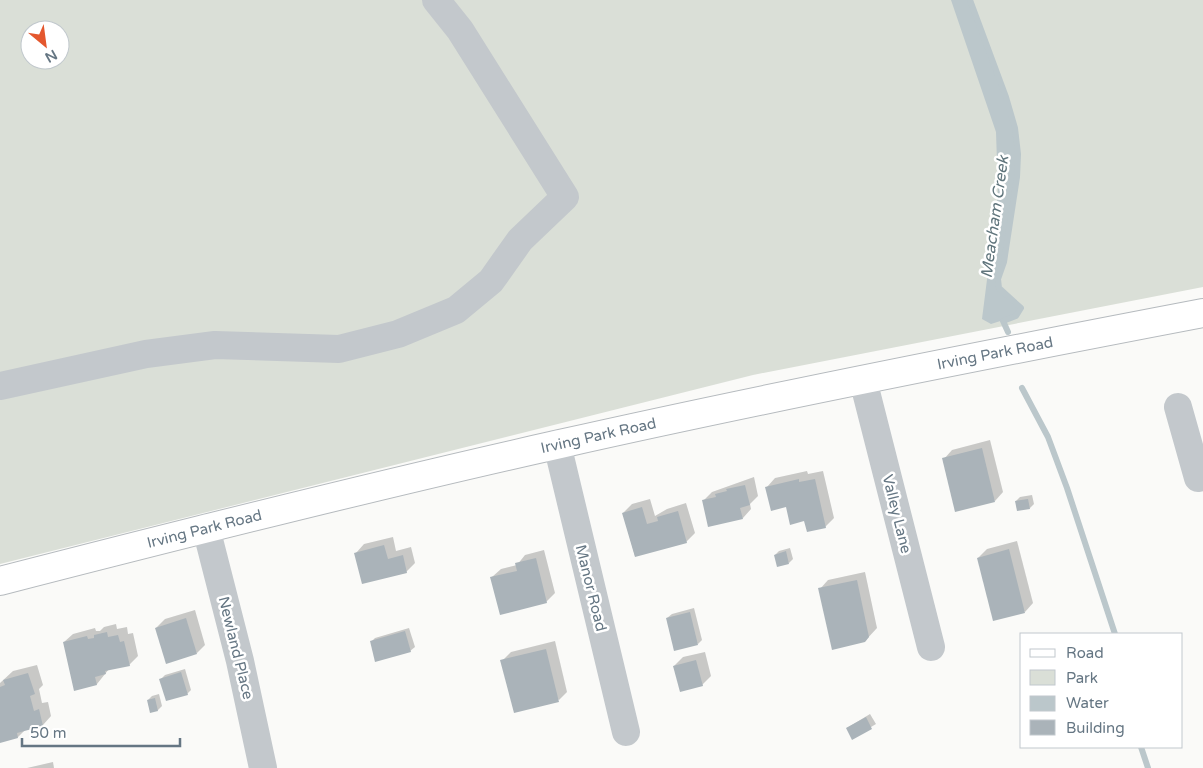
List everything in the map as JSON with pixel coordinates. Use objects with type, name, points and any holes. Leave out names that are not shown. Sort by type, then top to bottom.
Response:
[{"type":"main road","name":"Irving Park Road","points":[[0,580],[206,528],[557,444],[863,380],[1203,313]]},
{"type":"street","points":[[0,386],[146,354],[215,345],[339,349],[398,334],[456,310],[492,280],[520,240],[565,197],[460,30],[436,0]]},
{"type":"street","name":"Valley Lane","points":[[863,380],[931,647]]},
{"type":"street","points":[[1178,408],[1198,478],[1203,477]]},
{"type":"street","name":"Manor Road","points":[[557,444],[626,732]]},
{"type":"street","name":"Newland Place","points":[[206,528],[240,661],[263,768]]},
{"type":"green space","points":[[0,0],[1203,0],[1203,287],[753,375],[0,564]]},
{"type":"water","name":"Meacham Creek","points":[[951,0],[970,0],[1000,77],[1013,118],[1017,138],[1017,182],[999,288],[1021,308],[1016,316],[991,324],[982,319],[998,193],[996,132]]},
{"type":"building","points":[[982,448],[995,502],[955,512],[942,458]]},
{"type":"building","points":[[799,479],[799,482],[815,479],[826,528],[807,532],[804,521],[790,525],[786,507],[771,511],[765,487]]},
{"type":"building","points":[[745,485],[750,505],[740,508],[743,519],[708,527],[702,500],[716,497],[715,494],[727,491],[726,489]]},
{"type":"building","points":[[1028,499],[1030,509],[1017,511],[1015,501]]},
{"type":"building","points":[[642,507],[647,524],[658,521],[657,517],[678,511],[687,543],[635,557],[622,513]]},
{"type":"building","points":[[384,545],[388,559],[403,555],[407,573],[362,584],[354,553]]},
{"type":"building","points":[[1009,549],[1025,613],[993,621],[977,558]]},
{"type":"building","points":[[786,551],[789,564],[777,567],[774,555]]},
{"type":"building","points":[[536,558],[547,603],[500,615],[490,577],[517,571],[515,563]]},
{"type":"building","points":[[857,580],[869,637],[865,642],[832,650],[818,588]]},
{"type":"building","points":[[690,612],[698,645],[674,651],[666,618]]},
{"type":"building","points":[[186,618],[197,654],[166,664],[155,628]]},
{"type":"building","points":[[405,631],[411,652],[375,662],[370,641]]},
{"type":"building","points":[[107,632],[108,637],[118,635],[120,642],[124,641],[130,666],[105,671],[106,674],[95,677],[97,685],[74,691],[63,642],[87,636],[88,639],[94,638],[94,635]]},
{"type":"building","points":[[546,649],[559,702],[514,713],[500,660]]},
{"type":"building","points":[[696,660],[703,686],[680,692],[673,666]]},
{"type":"building","points":[[181,672],[188,695],[166,701],[159,679]]},
{"type":"building","points":[[28,673],[35,694],[30,696],[34,711],[39,709],[43,726],[17,733],[18,738],[0,743],[0,687],[5,685],[3,680]]},
{"type":"building","points":[[155,698],[158,711],[150,713],[147,700]]},
{"type":"building","points":[[866,717],[872,729],[852,740],[846,728]]},
{"type":"waterway","name":"Meacham Creek","points":[[970,0],[1006,97],[1015,128],[1018,154],[1017,177],[1004,262],[998,279],[999,288],[1021,308],[1016,316],[1003,321],[1008,332]]},
{"type":"waterway","name":"Meacham Creek","points":[[1022,388],[1048,437],[1067,488],[1115,633]]},
{"type":"waterway","name":"Meacham Creek","points":[[1141,748],[1148,768]]}]
